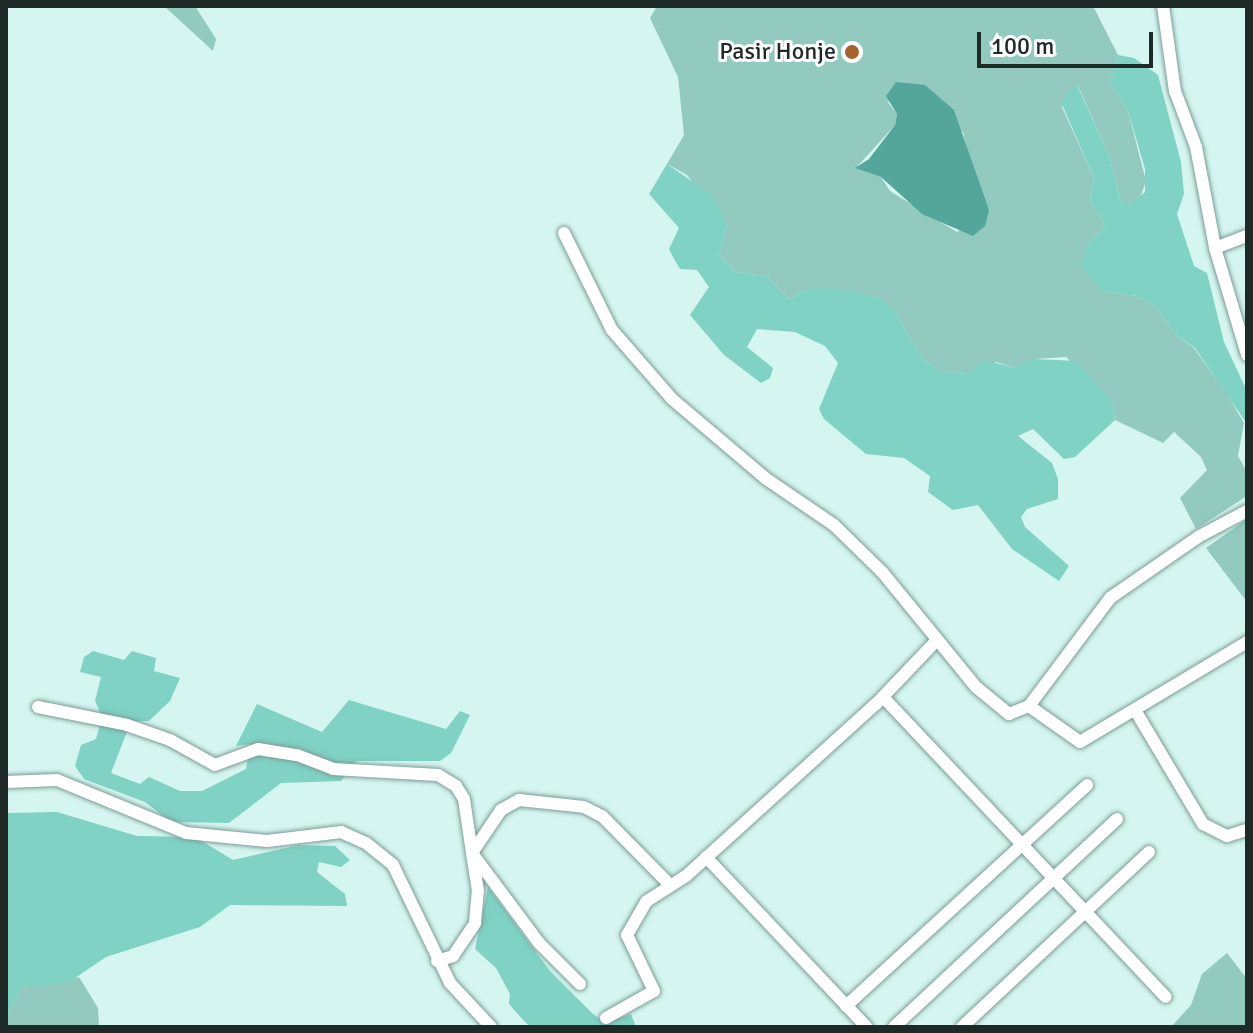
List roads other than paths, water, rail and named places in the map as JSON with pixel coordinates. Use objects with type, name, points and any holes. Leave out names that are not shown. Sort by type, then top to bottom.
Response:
[{"type":"street","points":[[1163,6],[1175,91],[1196,147],[1215,248],[1247,355]]},
{"type":"street","points":[[564,233],[612,330],[672,399],[765,478],[834,525],[883,573],[935,642],[1002,710],[1019,713],[1029,706],[1110,598],[1198,537],[1247,511]]},
{"type":"street","points":[[1215,248],[1247,236]]},
{"type":"street","points":[[606,1018],[654,991],[627,933],[640,921],[647,901],[706,857],[883,697],[935,642]]},
{"type":"street","points":[[1029,706],[1080,742],[1247,642]]},
{"type":"street","points":[[883,697],[1166,997]]},
{"type":"street","points":[[38,707],[127,725],[215,765],[258,749],[297,755],[333,769],[438,775],[456,786],[464,799],[478,891],[475,923],[453,956],[437,961]]},
{"type":"street","points":[[1135,710],[1203,824],[1227,836],[1247,830]]},
{"type":"street","points":[[6,782],[57,780],[186,833],[267,841],[341,832],[366,843],[393,865],[450,983],[491,1027]]},
{"type":"street","points":[[846,1006],[1087,785]]},
{"type":"street","points":[[472,853],[501,810],[519,800],[561,803],[584,807],[615,826],[670,885]]},
{"type":"street","points":[[894,1027],[1117,819]]},
{"type":"street","points":[[962,1027],[1149,852]]},
{"type":"street","points":[[472,853],[539,943],[580,984]]},
{"type":"street","points":[[706,857],[867,1027]]},
{"type":"place","name":"Pasir Honje","points":[[852,52]]}]
